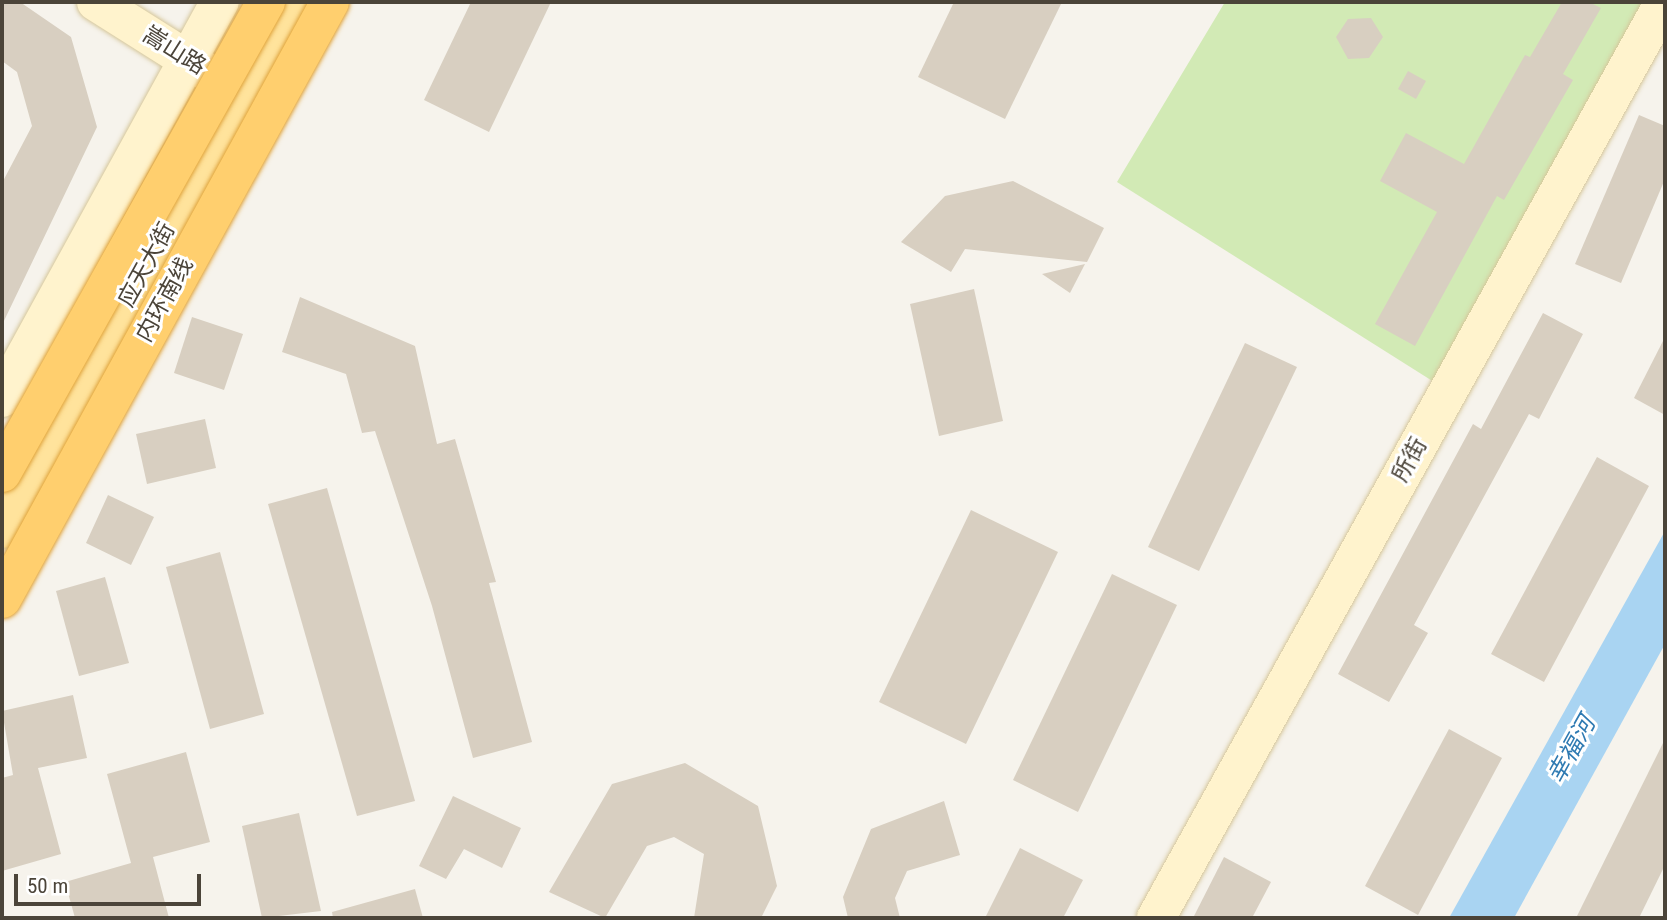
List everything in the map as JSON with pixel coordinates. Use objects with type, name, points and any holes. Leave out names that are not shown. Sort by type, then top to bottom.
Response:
[{"type":"highway","points":[[2,473],[266,2]]},
{"type":"highway","name":"内环南线","points":[[2,599],[330,2]]},
{"type":"main road","name":"应天大街","points":[[2,573],[248,97],[292,2]]},
{"type":"main road","name":"应天大街","points":[[2,529],[248,97],[310,2]]},
{"type":"street","name":"嵩山路","points":[[96,2],[248,97]]},
{"type":"street","points":[[2,398],[220,2]]},
{"type":"street","points":[[248,97],[303,79],[349,2]]},
{"type":"street","name":"所街","points":[[1156,918],[1664,2]]},
{"type":"green space","points":[[1225,2],[1665,2],[1453,394],[1117,182]]},
{"type":"water","name":"幸福河","points":[[1665,531],[1665,644],[1514,918],[1449,918]]},
{"type":"building","points":[[2,2],[20,2],[71,37],[97,127],[2,325],[2,183],[32,126],[17,72],[2,61]]},
{"type":"building","points":[[471,2],[551,2],[489,132],[424,100]]},
{"type":"building","points":[[954,2],[1062,2],[1005,119],[918,77]]},
{"type":"building","points":[[1562,2],[1589,2],[1601,8],[1563,74],[1573,80],[1504,200],[1497,196],[1415,346],[1375,324],[1437,212],[1380,181],[1406,133],[1464,164],[1525,55],[1530,57]]},
{"type":"building","points":[[1371,18],[1383,37],[1369,58],[1348,59],[1336,37],[1348,19]]},
{"type":"building","points":[[1408,71],[1426,81],[1416,99],[1398,89]]},
{"type":"building","points":[[1639,115],[1665,126],[1665,179],[1621,283],[1575,264]]},
{"type":"building","points":[[1013,181],[1104,228],[1087,262],[965,249],[951,272],[901,242],[945,196]]},
{"type":"building","points":[[1085,264],[1070,293],[1042,274]]},
{"type":"building","points":[[974,289],[1003,421],[939,436],[910,304]]},
{"type":"building","points":[[300,297],[415,346],[437,444],[455,439],[496,582],[489,583],[532,742],[473,758],[432,606],[375,431],[362,433],[346,374],[282,352]]},
{"type":"building","points":[[1543,313],[1583,334],[1539,419],[1529,414],[1414,625],[1428,633],[1389,702],[1338,674],[1473,424],[1481,429]]},
{"type":"building","points":[[192,317],[243,334],[224,390],[174,373]]},
{"type":"building","points":[[1665,337],[1665,415],[1634,398]]},
{"type":"building","points":[[1245,343],[1297,367],[1199,571],[1148,547]]},
{"type":"building","points":[[205,419],[216,468],[147,484],[136,434]]},
{"type":"building","points":[[1597,457],[1649,486],[1544,682],[1491,654]]},
{"type":"building","points":[[327,488],[415,801],[357,816],[268,504]]},
{"type":"building","points":[[108,495],[154,517],[131,565],[86,543]]},
{"type":"building","points":[[971,510],[1058,552],[966,744],[879,702]]},
{"type":"building","points":[[220,552],[264,714],[210,729],[166,567]]},
{"type":"building","points":[[1112,574],[1177,605],[1078,812],[1013,780]]},
{"type":"building","points":[[105,577],[129,663],[79,676],[56,591]]},
{"type":"building","points":[[73,695],[87,758],[38,768],[61,854],[2,871],[2,778],[13,775],[2,711]]},
{"type":"building","points":[[1449,729],[1502,758],[1418,915],[1365,886]]},
{"type":"building","points":[[1665,739],[1665,865],[1639,918],[1576,918]]},
{"type":"building","points":[[186,752],[210,842],[153,857],[169,918],[75,918],[65,882],[131,863],[107,774]]},
{"type":"building","points":[[685,763],[758,806],[777,886],[761,918],[694,918],[704,854],[674,837],[647,846],[605,918],[549,892],[612,784]]},
{"type":"building","points":[[453,796],[521,828],[502,868],[464,849],[446,879],[419,866]]},
{"type":"building","points":[[944,801],[960,855],[907,871],[895,898],[900,918],[848,918],[843,897],[871,829]]},
{"type":"building","points":[[299,813],[321,911],[262,918],[242,826]]},
{"type":"building","points":[[1020,848],[1083,880],[1063,918],[985,918]]},
{"type":"building","points":[[1224,857],[1271,882],[1252,918],[1193,918]]},
{"type":"building","points":[[415,889],[423,918],[333,918],[332,912]]}]
